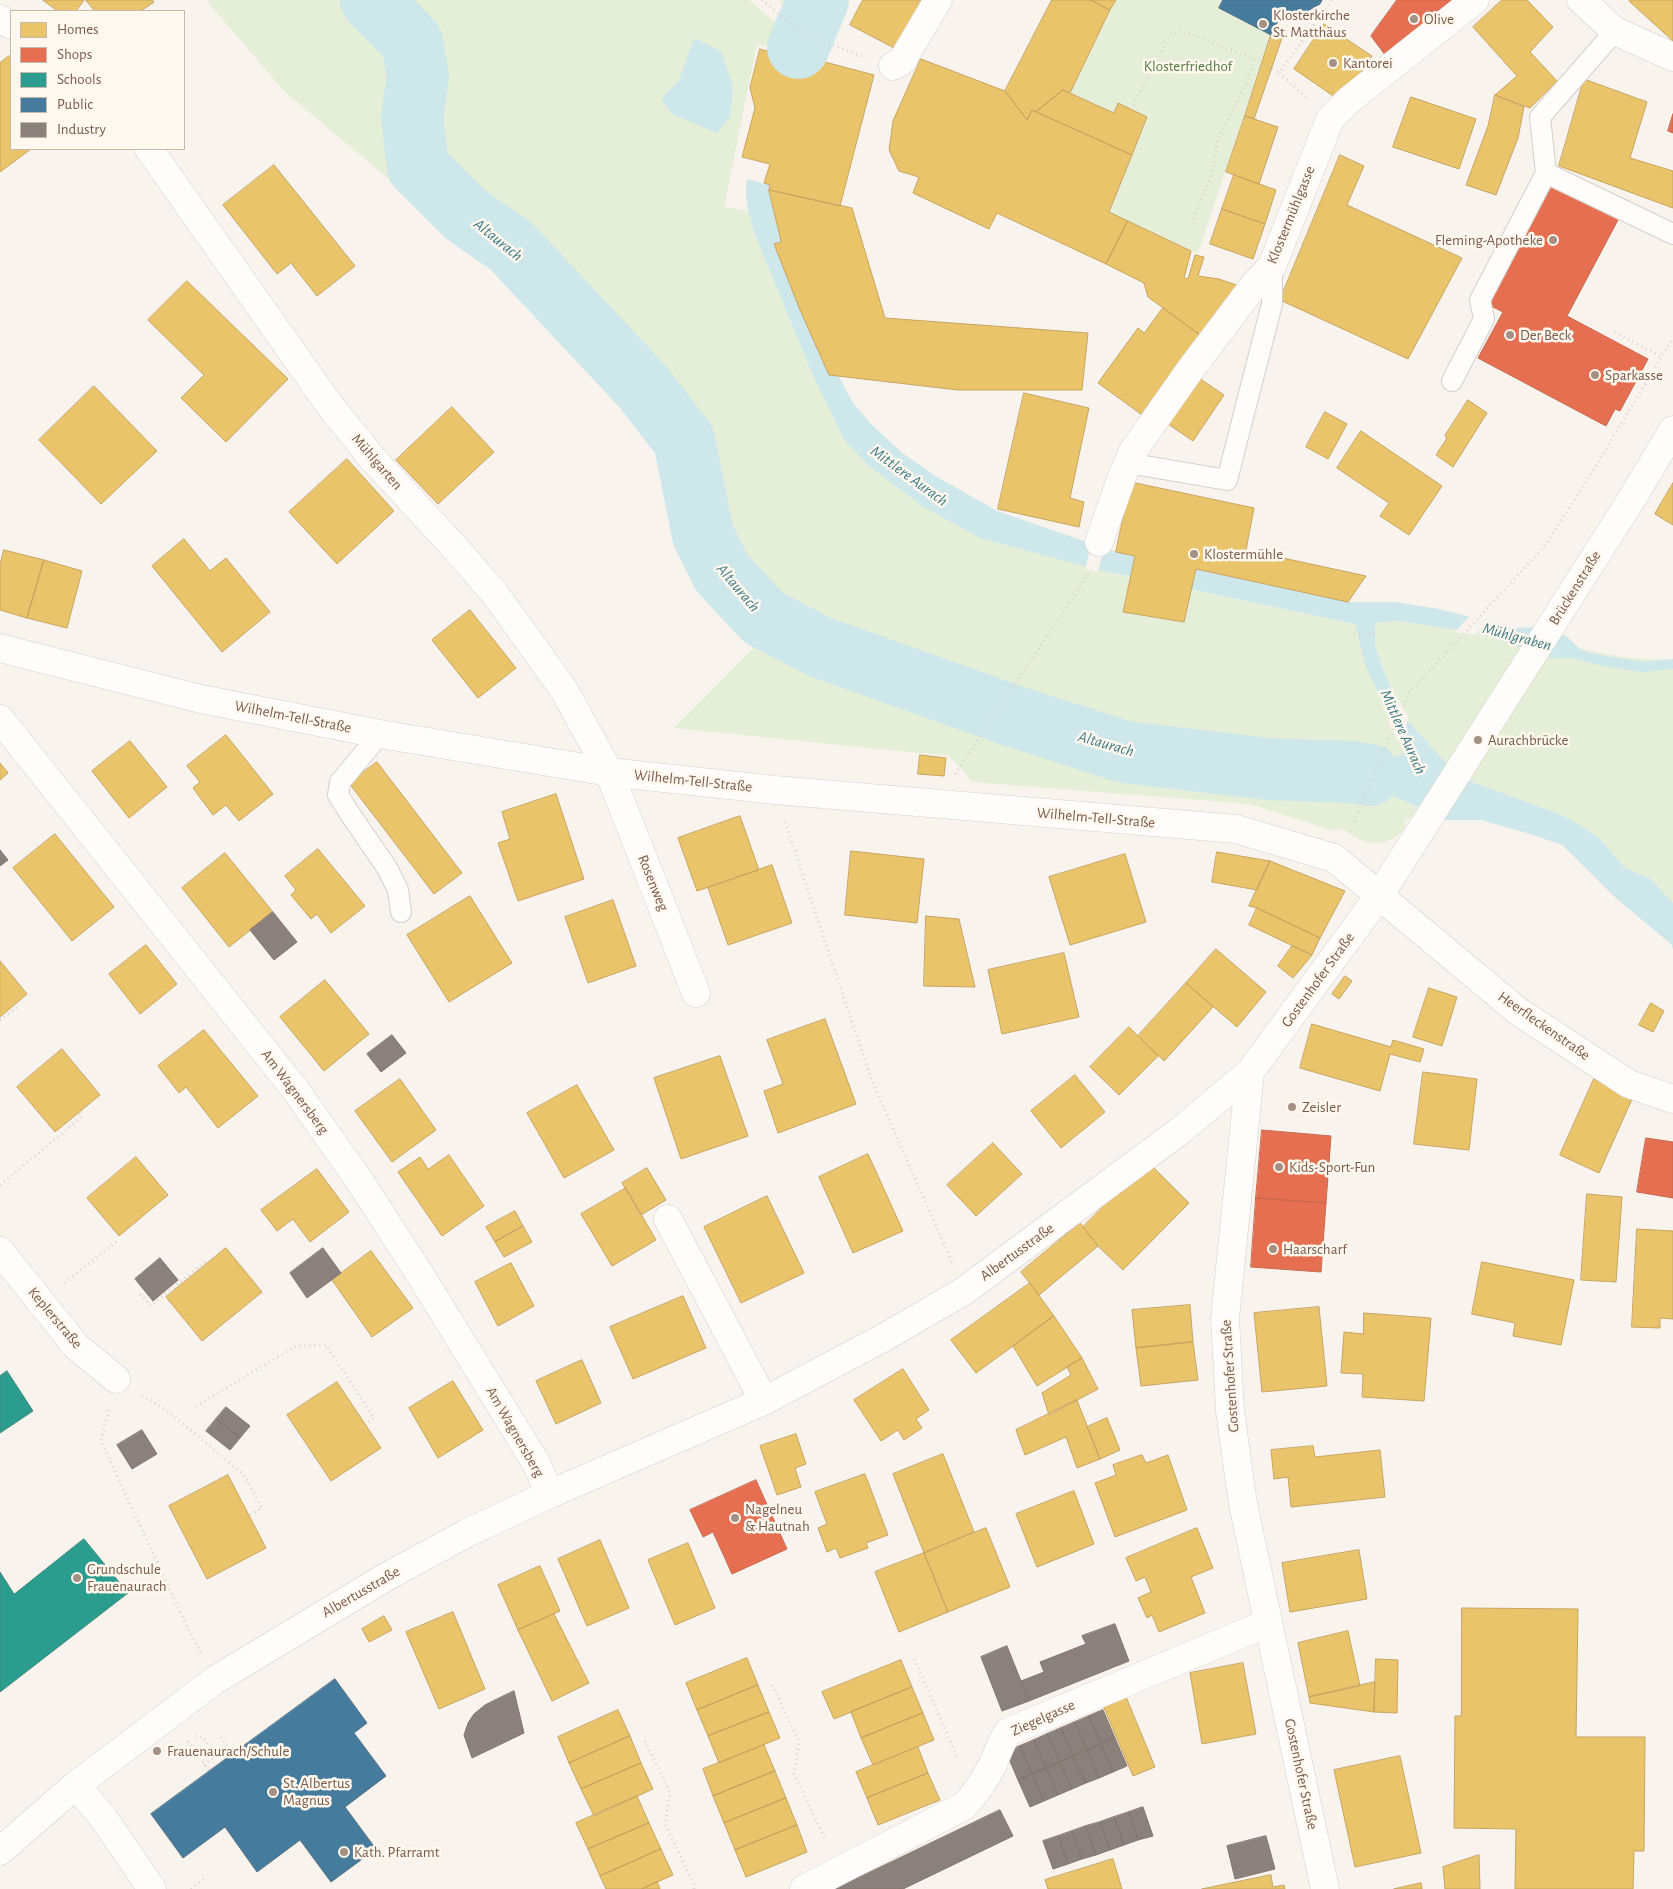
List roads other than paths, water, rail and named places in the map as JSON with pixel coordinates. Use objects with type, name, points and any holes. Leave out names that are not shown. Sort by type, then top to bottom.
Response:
[{"type":"street","points":[[893,66],[902,61],[938,0]]},
{"type":"street","name":"Klostermühlgasse","points":[[1099,542],[1133,451],[1190,370],[1255,284],[1272,266],[1330,119],[1349,100],[1475,0]]},
{"type":"street","points":[[1581,0],[1615,31],[1673,57]]},
{"type":"street","name":"Mühlgarten","points":[[150,150],[328,403],[372,458],[495,594],[564,690],[609,772]]},
{"type":"street","name":"Brückenstraße","points":[[1379,896],[1562,610],[1673,430]]},
{"type":"street","name":"Wilhelm-Tell-Straße","points":[[0,648],[201,699],[380,734],[609,772],[775,790],[1236,829],[1334,858],[1379,896]]},
{"type":"street","name":"Am Wagnersberg","points":[[0,719],[294,1088],[354,1172],[421,1276],[536,1463],[550,1494]]},
{"type":"street","name":"Rosenweg","points":[[609,772],[696,993]]},
{"type":"street","name":"Gostenhofer Straße","points":[[1326,1889],[1242,1495],[1230,1411],[1225,1318],[1250,1072],[1379,896]]},
{"type":"street","name":"Heerfleckenstraße","points":[[1379,896],[1519,1012],[1629,1084],[1673,1099]]},
{"type":"street","name":"Albertusstraße","points":[[0,1851],[76,1784],[215,1680],[386,1577],[468,1533],[550,1494],[764,1401],[883,1338],[964,1291],[1182,1130],[1250,1072]]},
{"type":"street","points":[[668,1219],[764,1401]]},
{"type":"street","name":"Keplerstraße","points":[[0,1251],[76,1346],[116,1379]]},
{"type":"street","name":"Ziegelgasse","points":[[804,1889],[964,1806],[978,1791],[987,1776],[1000,1744],[1008,1732],[1268,1622]]},
{"type":"street","points":[[76,1784],[104,1819],[152,1889]]},
{"type":"lane","points":[[1452,381],[1484,319],[1480,300],[1546,173],[1540,117],[1615,31]]},
{"type":"lane","points":[[1546,173],[1673,234]]},
{"type":"lane","points":[[1128,463],[1227,480],[1272,304],[1272,266]]},
{"type":"lane","points":[[380,734],[340,782],[338,795],[387,868],[398,890],[401,912]]},
{"type":"water","points":[[804,0],[831,0],[818,29],[796,16]]},
{"type":"water","points":[[694,38],[721,51],[733,86],[730,117],[717,133],[672,114],[661,99],[679,80]]},
{"type":"water","points":[[747,179],[770,185],[769,190],[781,242],[823,346],[851,400],[870,423],[901,452],[937,477],[997,511],[1116,552],[1348,602],[1395,602],[1439,609],[1514,628],[1537,627],[1566,636],[1579,648],[1578,658],[1551,658],[1478,633],[1399,621],[1375,623],[1375,645],[1397,702],[1408,721],[1448,765],[1472,782],[1562,815],[1601,840],[1625,868],[1651,879],[1673,903],[1673,949],[1671,944],[1618,900],[1562,845],[1481,820],[1445,820],[1391,795],[1358,790],[1280,784],[1284,758],[1355,752],[1398,757],[1404,752],[1404,746],[1366,667],[1355,624],[1099,570],[980,538],[922,506],[869,466],[844,440],[813,376],[755,235],[747,200]]},
{"type":"waterway","name":"Altaurach","points":[[371,0],[412,42],[418,77],[412,117],[418,167],[465,214],[511,246],[643,387],[684,440],[703,535],[722,573],[764,618],[820,647],[1013,716],[1125,752],[1268,769],[1352,772],[1370,775]]},
{"type":"waterway","name":"Mittlere Aurach","points":[[798,48],[818,0]]},
{"type":"waterway","name":"Mühlgraben","points":[[1565,651],[1604,661],[1643,667],[1673,664]]},
{"type":"place","name":"Olive","points":[[1414,19]]},
{"type":"place","name":"Klosterkirche St. Matthäus","points":[[1263,24]]},
{"type":"place","name":"Kantorei","points":[[1333,63]]},
{"type":"place","name":"Fleming-Apotheke","points":[[1553,240]]},
{"type":"place","name":"Der Beck","points":[[1510,335]]},
{"type":"place","name":"Sparkasse","points":[[1595,375]]},
{"type":"place","name":"Klostermühle","points":[[1194,554]]},
{"type":"place","name":"Aurachbrücke","points":[[1478,740]]},
{"type":"place","name":"Zeisler","points":[[1292,1107]]},
{"type":"place","name":"Kids-Sport-Fun","points":[[1279,1167]]},
{"type":"place","name":"Haarscharf","points":[[1273,1249]]},
{"type":"place","name":"Nagelneu & Hautnah","points":[[735,1518]]},
{"type":"place","name":"Grundschule Frauenaurach","points":[[77,1578]]},
{"type":"place","name":"Frauenaurach/Schule","points":[[157,1751]]},
{"type":"place","name":"St. Albertus Magnus","points":[[273,1792]]},
{"type":"place","name":"Kath. Pfarramt","points":[[344,1852]]},
{"type":"park label","name":"Klosterfriedhof","points":[[1188,66]]}]
